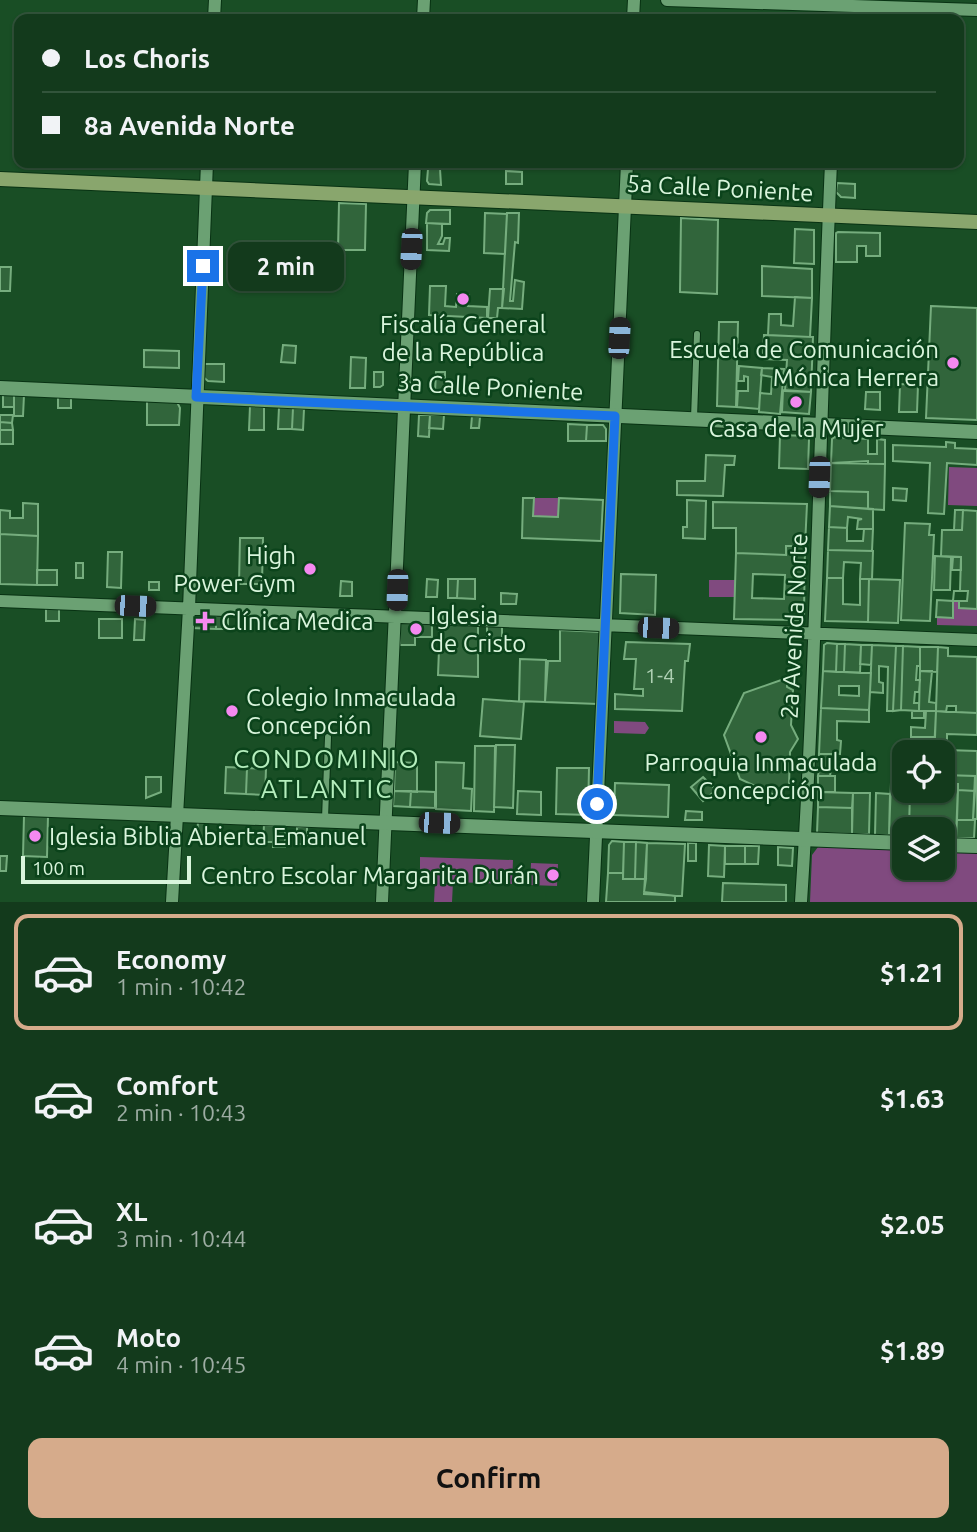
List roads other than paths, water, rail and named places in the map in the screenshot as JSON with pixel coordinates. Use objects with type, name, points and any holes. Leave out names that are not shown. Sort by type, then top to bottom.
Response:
[{"type":"main road","name":"5a Calle Poniente","points":[[0,179],[977,222]]},
{"type":"street","points":[[667,0],[837,8],[977,10]]},
{"type":"street","points":[[172,902],[189,608],[208,168]]},
{"type":"street","points":[[382,902],[415,168]]},
{"type":"street","points":[[593,902],[627,168]]},
{"type":"street","name":"2a Avenida Norte","points":[[801,902],[820,517],[820,425],[831,168]]},
{"type":"street","name":"3a Calle Poniente","points":[[0,388],[977,432]]},
{"type":"street","points":[[0,601],[977,640]]},
{"type":"street","points":[[0,808],[892,842]]},
{"type":"street","points":[[955,845],[977,846]]},
{"type":"lane","points":[[694,419],[697,334]]},
{"type":"lane","points":[[325,819],[328,737]]},
{"type":"place","name":"Fiscalía General de la República","points":[[463,299]]},
{"type":"place","name":"Escuela de Comunicación Mónica Herrera","points":[[953,363]]},
{"type":"place","name":"Casa de la Mujer","points":[[796,402]]},
{"type":"place","name":"High Power Gym","points":[[310,569]]},
{"type":"place","name":"Clínica Medica","points":[[205,621]]},
{"type":"place","name":"Iglesia de Cristo","points":[[416,629]]},
{"type":"place","name":"Colegio Inmaculada Concepción","points":[[232,711]]},
{"type":"place","name":"Parroquia Inmaculada Concepción","points":[[761,737]]},
{"type":"place","name":"Iglesia Biblia Abierta Emanuel","points":[[35,836]]},
{"type":"place","name":"Centro Escolar Margarita Durán","points":[[553,875]]},
{"type":"district","name":"CONDOMINIO ATLANTIC","points":[[327,773]]}]
